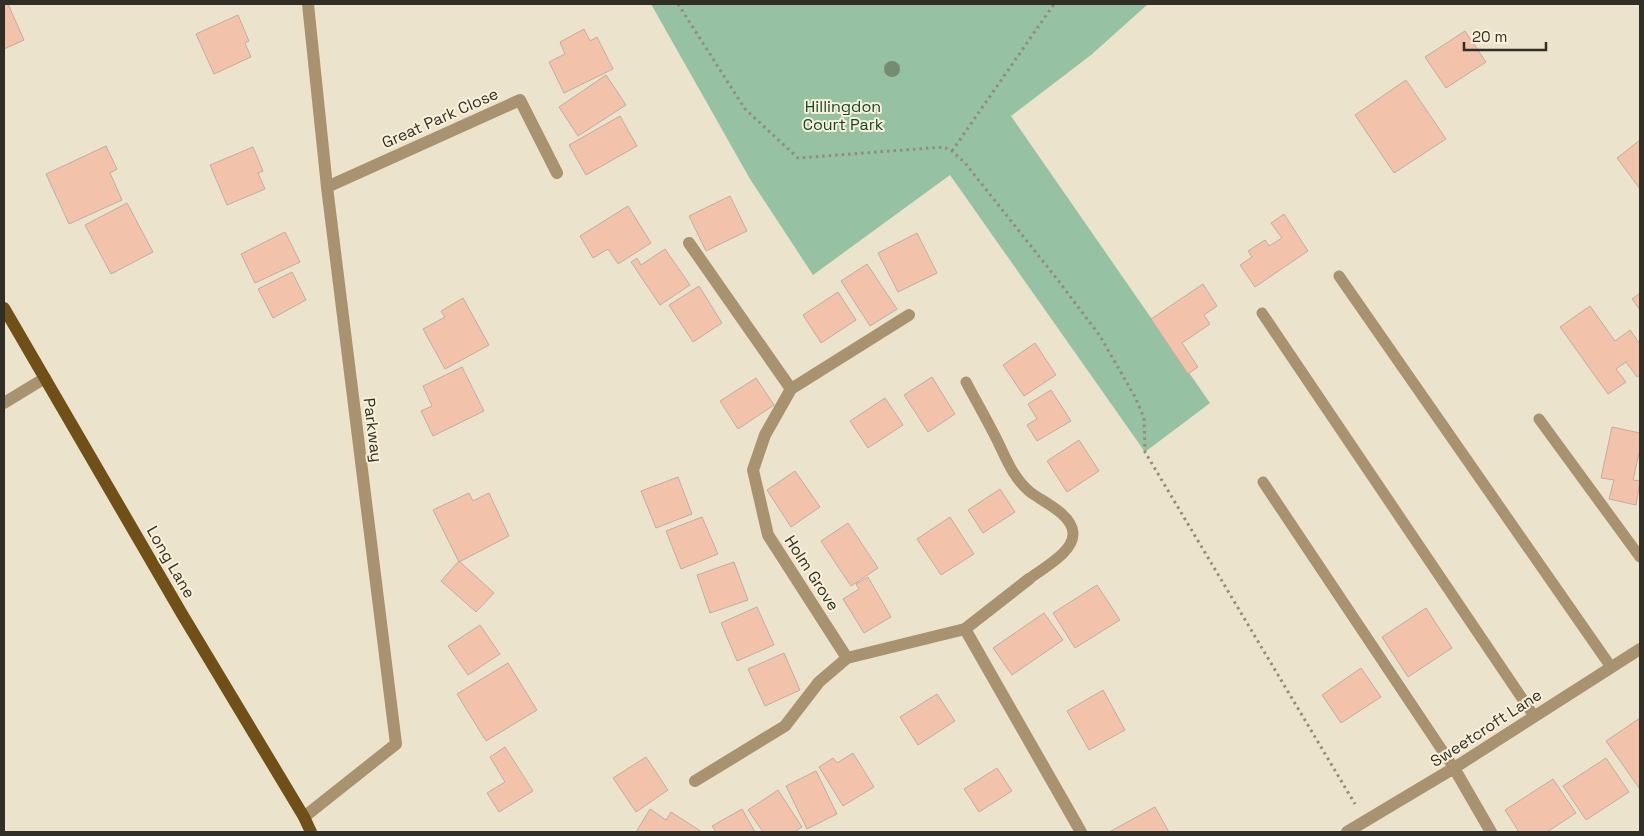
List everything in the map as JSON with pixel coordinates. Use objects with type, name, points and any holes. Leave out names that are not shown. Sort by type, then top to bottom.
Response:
[{"type":"main road","name":"Long Lane","points":[[4,308],[182,614],[304,817],[311,832]]},
{"type":"street","name":"Parkway","points":[[304,817],[396,744],[326,187],[308,4]]},
{"type":"street","name":"Great Park Close","points":[[326,187],[520,100],[557,174]]},
{"type":"street","points":[[689,243],[791,389]]},
{"type":"street","name":"Holm Grove","points":[[847,658],[768,535],[753,470],[765,435],[791,389],[909,315]]},
{"type":"street","points":[[4,403],[45,378]]},
{"type":"street","points":[[695,781],[785,726],[819,682],[847,658],[965,629],[1029,578]]},
{"type":"street","points":[[965,629],[1080,832]]},
{"type":"street","name":"Sweetcroft Lane","points":[[1347,832],[1454,768],[1640,649]]},
{"type":"street","points":[[1454,768],[1492,832]]},
{"type":"lane","points":[[1339,276],[1611,667]]},
{"type":"lane","points":[[1262,313],[1534,716]]},
{"type":"lane","points":[[966,382],[1015,475],[1029,492],[1048,503],[1068,520],[1073,532],[1071,543],[1063,554],[1029,578]]},
{"type":"lane","points":[[1539,419],[1640,557]]},
{"type":"lane","points":[[1263,482],[1454,768]]},
{"type":"path","points":[[678,4],[745,109],[798,158],[944,147],[952,151],[965,163],[1100,336],[1135,397],[1144,418],[1145,452],[1365,821]]},
{"type":"path","points":[[952,151],[998,88],[1054,4]]},
{"type":"green space","name":"Hillingdon Court Park","points":[[651,4],[1148,4],[1091,55],[1011,116],[1210,403],[1145,452],[950,175],[813,275],[750,179]]},
{"type":"building","points":[[4,4],[8,4],[24,40],[4,49]]},
{"type":"building","points":[[238,15],[249,41],[245,43],[251,57],[214,74],[196,34]]},
{"type":"building","points":[[584,29],[590,41],[597,37],[613,69],[564,93],[549,62],[565,54],[560,42]]},
{"type":"building","points":[[1465,31],[1486,62],[1446,88],[1425,57]]},
{"type":"building","points":[[606,75],[626,105],[578,136],[559,107]]},
{"type":"building","points":[[1406,80],[1446,139],[1394,173],[1355,115]]},
{"type":"building","points":[[620,116],[637,146],[586,175],[569,145]]},
{"type":"building","points":[[1640,140],[1640,189],[1617,158]]},
{"type":"building","points":[[106,146],[117,169],[110,173],[122,200],[69,224],[46,174]]},
{"type":"building","points":[[253,147],[263,171],[258,173],[265,189],[227,205],[210,165]]},
{"type":"building","points":[[730,196],[747,231],[706,251],[689,216]]},
{"type":"building","points":[[127,203],[153,252],[111,274],[85,225]]},
{"type":"building","points":[[628,206],[651,243],[618,264],[608,249],[593,258],[580,236]]},
{"type":"building","points":[[1284,214],[1308,251],[1255,287],[1240,265],[1252,257],[1248,251],[1265,240],[1269,246],[1282,238],[1271,223]]},
{"type":"building","points":[[285,232],[300,262],[255,283],[241,254]]},
{"type":"building","points":[[917,233],[937,273],[898,292],[878,253]]},
{"type":"building","points":[[665,249],[690,285],[660,305],[631,262],[637,258],[641,265]]},
{"type":"building","points":[[867,264],[897,309],[870,326],[841,281]]},
{"type":"building","points":[[292,272],[306,300],[273,318],[258,289]]},
{"type":"building","points":[[1203,284],[1217,306],[1204,315],[1210,324],[1182,343],[1198,367],[1188,374],[1151,319]]},
{"type":"building","points":[[699,286],[722,323],[693,342],[669,305]]},
{"type":"building","points":[[838,292],[856,320],[821,343],[803,315]]},
{"type":"building","points":[[1640,293],[1640,310],[1632,299]]},
{"type":"building","points":[[463,298],[489,345],[445,369],[423,329],[445,317],[441,311]]},
{"type":"building","points":[[1590,306],[1615,341],[1630,330],[1640,344],[1640,375],[1637,377],[1626,362],[1616,369],[1626,382],[1608,394],[1560,327]]},
{"type":"building","points":[[1035,343],[1056,375],[1024,396],[1003,365]]},
{"type":"building","points":[[462,367],[484,411],[433,436],[421,411],[432,406],[423,386]]},
{"type":"building","points":[[932,377],[955,414],[928,432],[904,395]]},
{"type":"building","points":[[756,378],[774,405],[738,429],[720,401]]},
{"type":"building","points":[[1051,390],[1071,421],[1037,441],[1027,425],[1037,419],[1028,404]]},
{"type":"building","points":[[885,398],[903,425],[868,448],[850,421]]},
{"type":"building","points":[[1612,427],[1640,433],[1640,453],[1633,480],[1640,481],[1636,505],[1609,499],[1614,480],[1601,478]]},
{"type":"building","points":[[1079,440],[1099,471],[1067,492],[1047,461]]},
{"type":"building","points":[[795,471],[820,507],[791,527],[767,490]]},
{"type":"building","points":[[678,477],[692,514],[656,528],[641,491]]},
{"type":"building","points":[[1000,489],[1015,512],[983,533],[968,510]]},
{"type":"building","points":[[469,493],[473,501],[489,493],[509,536],[459,562],[433,510]]},
{"type":"building","points":[[702,517],[718,554],[681,569],[666,531]]},
{"type":"building","points":[[950,517],[974,554],[941,575],[917,539]]},
{"type":"building","points":[[848,523],[878,568],[851,586],[821,541]]},
{"type":"building","points":[[459,561],[494,593],[476,612],[441,581]]},
{"type":"building","points":[[734,562],[748,600],[710,613],[697,575]]},
{"type":"building","points":[[868,577],[891,617],[864,633],[843,599],[859,589],[856,584]]},
{"type":"building","points":[[1097,585],[1120,620],[1075,648],[1053,613]]},
{"type":"building","points":[[757,607],[774,645],[737,661],[721,623]]},
{"type":"building","points":[[1426,608],[1452,648],[1408,677],[1382,637]]},
{"type":"building","points":[[1044,613],[1063,640],[1012,675],[993,648]]},
{"type":"building","points":[[480,625],[500,654],[468,675],[448,646]]},
{"type":"building","points":[[784,653],[800,690],[765,706],[748,669]]},
{"type":"building","points":[[508,663],[537,710],[486,741],[457,694]]},
{"type":"building","points":[[1361,668],[1381,697],[1341,723],[1322,695]]},
{"type":"building","points":[[1103,690],[1125,730],[1089,750],[1067,711]]},
{"type":"building","points":[[937,694],[955,721],[918,745],[900,717]]},
{"type":"building","points":[[1640,718],[1640,787],[1639,788],[1606,741]]},
{"type":"building","points":[[505,747],[533,791],[499,812],[487,793],[505,782],[490,757]]},
{"type":"building","points":[[853,753],[874,787],[843,806],[819,767],[833,758],[837,763]]},
{"type":"building","points":[[646,757],[668,790],[636,812],[613,778]]},
{"type":"building","points":[[1606,758],[1629,792],[1586,820],[1563,786]]},
{"type":"building","points":[[997,768],[1012,791],[979,812],[964,789]]},
{"type":"building","points":[[816,771],[837,814],[807,829],[786,786]]},
{"type":"building","points":[[1553,779],[1576,813],[1547,832],[1519,832],[1505,810]]},
{"type":"building","points":[[778,790],[802,827],[794,832],[763,832],[748,810]]},
{"type":"building","points":[[1155,807],[1169,832],[1109,832]]},
{"type":"building","points":[[650,809],[666,820],[671,812],[702,832],[636,832]]},
{"type":"building","points":[[742,809],[755,832],[716,832],[712,826]]}]
